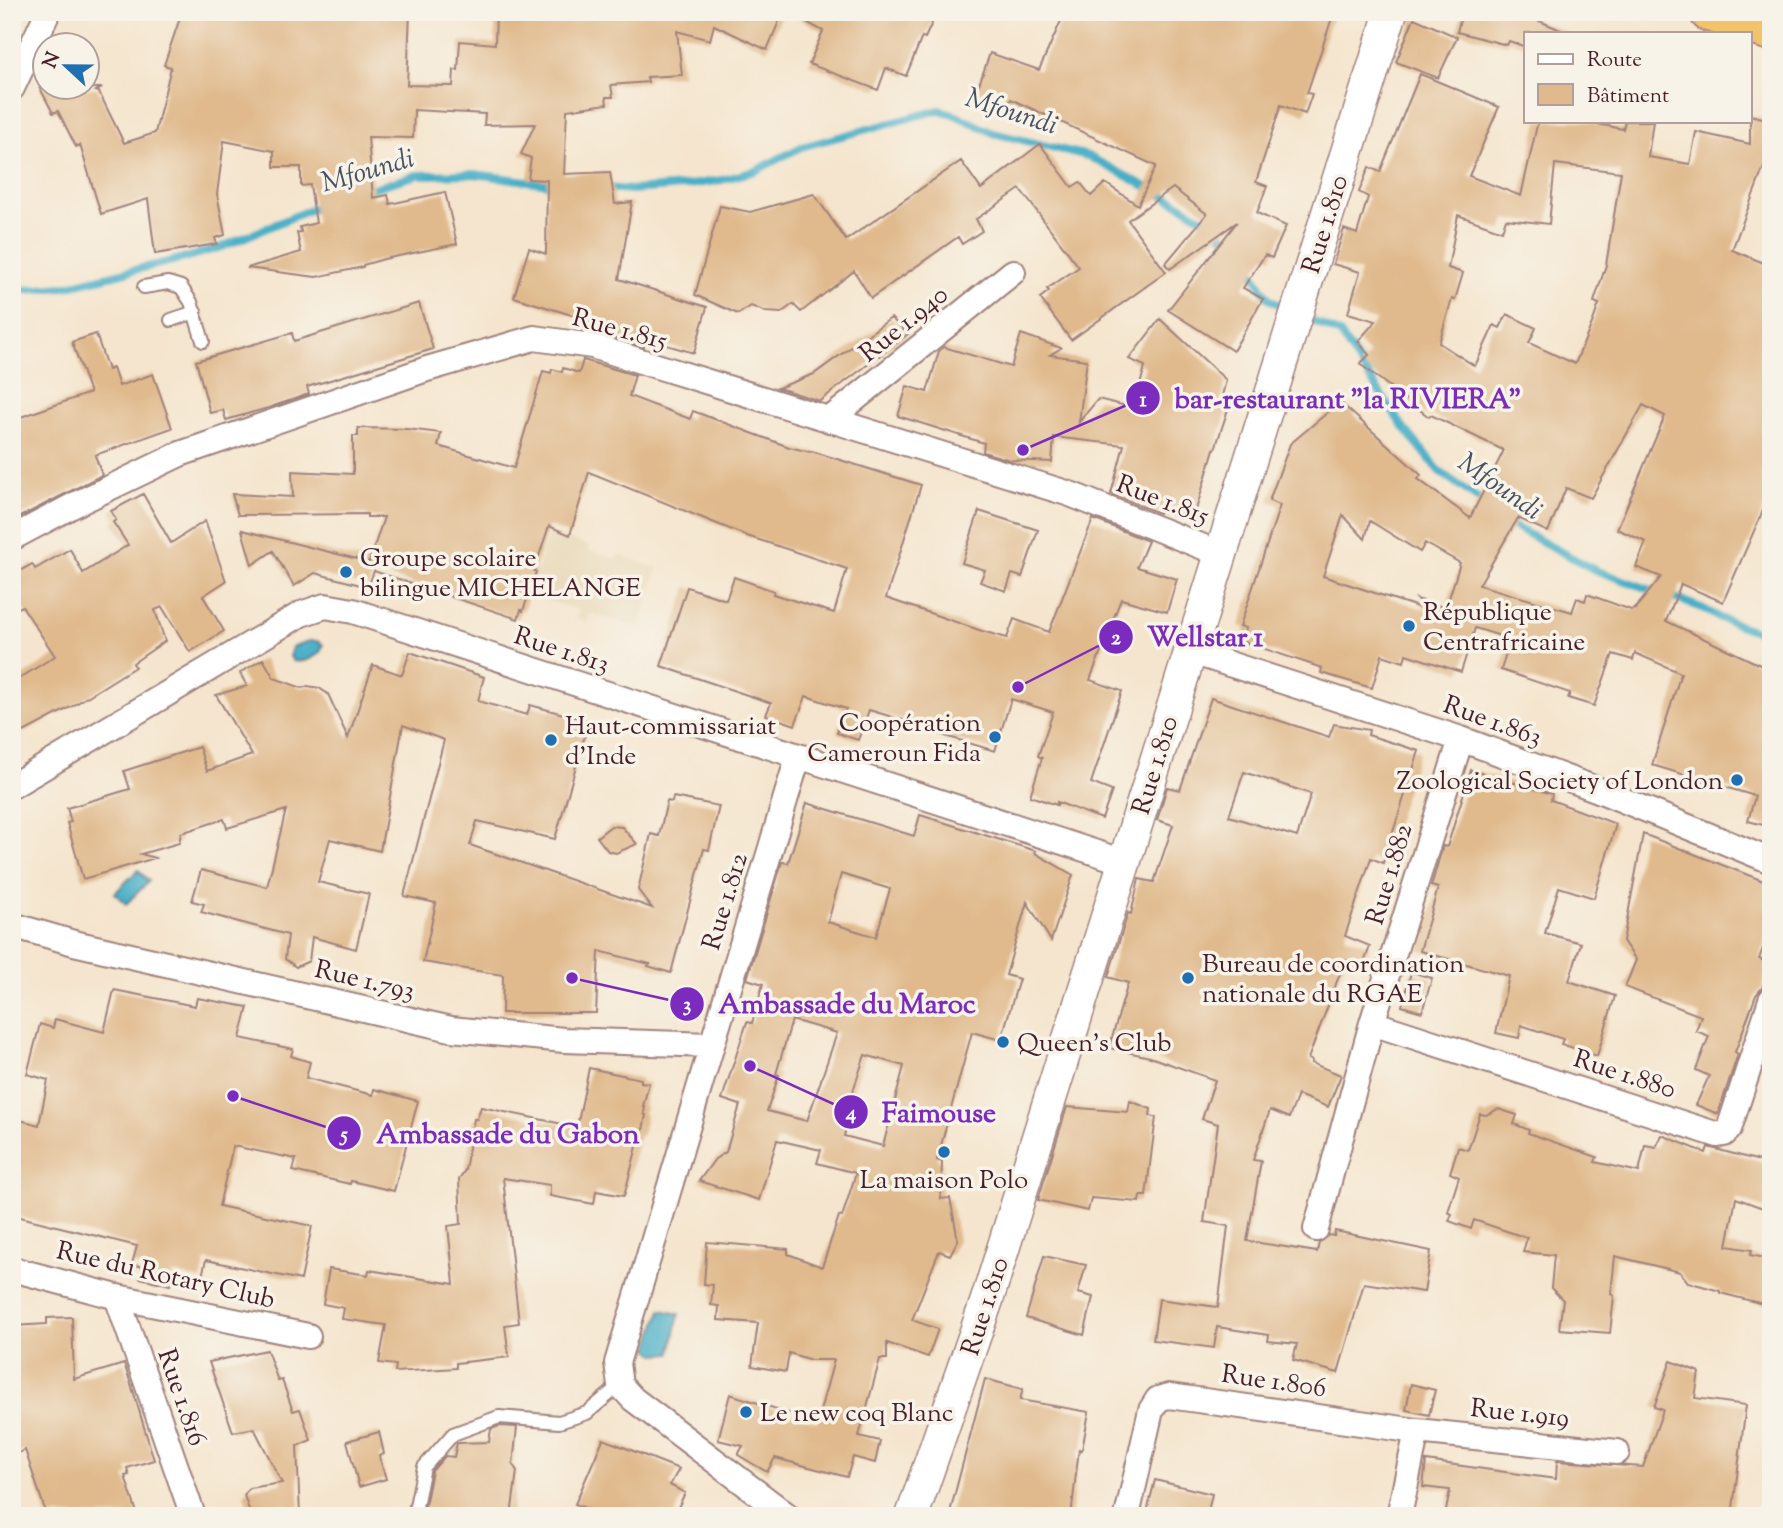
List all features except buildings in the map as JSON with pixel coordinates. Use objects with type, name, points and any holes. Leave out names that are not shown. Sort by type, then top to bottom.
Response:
[{"type":"highway","points":[[1709,12],[1771,31]]},
{"type":"street","points":[[12,88],[48,12]]},
{"type":"street","name":"Rue 1.810","points":[[912,1516],[987,1300],[1391,12]]},
{"type":"street","name":"Rue 1.940","points":[[830,420],[1013,272]]},
{"type":"street","name":"Rue 1.815","points":[[12,538],[180,454],[427,369],[534,338],[592,346],[1070,495],[1221,554]]},
{"type":"street","name":"Rue 1.813","points":[[12,786],[301,614],[325,606],[353,611],[1124,862]]},
{"type":"street","name":"Rue 1.863","points":[[1189,651],[1461,739],[1596,789],[1771,861]]},
{"type":"street","name":"Rue 1.882","points":[[1316,1229],[1372,1023],[1461,739]]},
{"type":"street","name":"Rue 1.812","points":[[620,1385],[617,1363],[799,757]]},
{"type":"street","name":"Rue 1.793","points":[[12,925],[74,943],[451,1029],[564,1040],[711,1045]]},
{"type":"street","name":"Rue 1.880","points":[[1372,1023],[1718,1135],[1729,1129],[1771,1000]]},
{"type":"street","name":"Rue du Rotary Club","points":[[12,1269],[117,1297],[308,1336]]},
{"type":"street","name":"Rue 1.816","points":[[117,1297],[193,1516]]},
{"type":"street","points":[[620,1385],[633,1399],[788,1516]]},
{"type":"street","name":"Rue 1.806","points":[[1127,1516],[1151,1410],[1158,1399],[1168,1396],[1417,1431]]},
{"type":"street","points":[[1399,1516],[1417,1431]]},
{"type":"street","name":"Rue 1.919","points":[[1417,1431],[1617,1452]]},
{"type":"lane","points":[[144,287],[168,283],[183,289],[195,312],[203,341]]},
{"type":"lane","points":[[171,320],[195,312]]},
{"type":"lane","points":[[414,1516],[424,1467],[453,1434],[499,1417],[559,1422],[587,1413],[620,1385]]},
{"type":"shaded area","points":[[549,533],[589,546],[588,550],[617,559],[618,555],[658,568],[639,628],[590,613],[587,622],[577,618],[579,610],[529,595]]},
{"type":"water","points":[[317,641],[323,645],[319,653],[307,660],[293,661],[290,656],[292,647]]},
{"type":"water","points":[[138,870],[149,881],[126,904],[115,893]]},
{"type":"water","points":[[661,1310],[679,1314],[671,1353],[655,1354],[649,1348]]},
{"type":"waterway","name":"Mfoundi","points":[[605,188],[632,190],[722,180],[755,171],[801,147],[939,110],[993,133],[1088,156],[1181,205],[1232,243]]},
{"type":"waterway","name":"Mfoundi","points":[[363,191],[417,175],[474,174],[557,185]]},
{"type":"waterway","name":"Mfoundi","points":[[12,285],[26,290],[64,287],[188,257],[222,247],[321,205]]},
{"type":"waterway","name":"Mfoundi","points":[[1248,265],[1269,299],[1290,311]]},
{"type":"waterway","name":"Mfoundi","points":[[1302,316],[1340,334],[1401,424],[1440,472],[1487,505]]},
{"type":"waterway","name":"Mfoundi","points":[[1505,520],[1595,570],[1702,608],[1720,618],[1771,637]]},
{"type":"place","name":"bar-restaurant \"la RIVIERA\"","points":[[1023,450]]},
{"type":"place","name":"Groupe scolaire bilingue MICHELANGE","points":[[346,572]]},
{"type":"place","name":"République Centrafricaine","points":[[1409,626]]},
{"type":"place","name":"Wellstar 1","points":[[1018,687]]},
{"type":"place","name":"Coopération Cameroun Fida","points":[[995,737]]},
{"type":"place","name":"Haut-commissariat d'Inde","points":[[551,740]]},
{"type":"place","name":"Zoological Society of London","points":[[1737,780]]},
{"type":"place","name":"Ambassade du Maroc","points":[[572,978]]},
{"type":"place","name":"Bureau de coordination nationale du RGAE","points":[[1188,978]]},
{"type":"place","name":"Queen's Club","points":[[1003,1042]]},
{"type":"place","name":"Faimouse","points":[[750,1066]]},
{"type":"place","name":"Ambassade du Gabon","points":[[233,1096]]},
{"type":"place","name":"La maison Polo","points":[[944,1152]]},
{"type":"place","name":"Le new coq Blanc","points":[[746,1412]]}]
